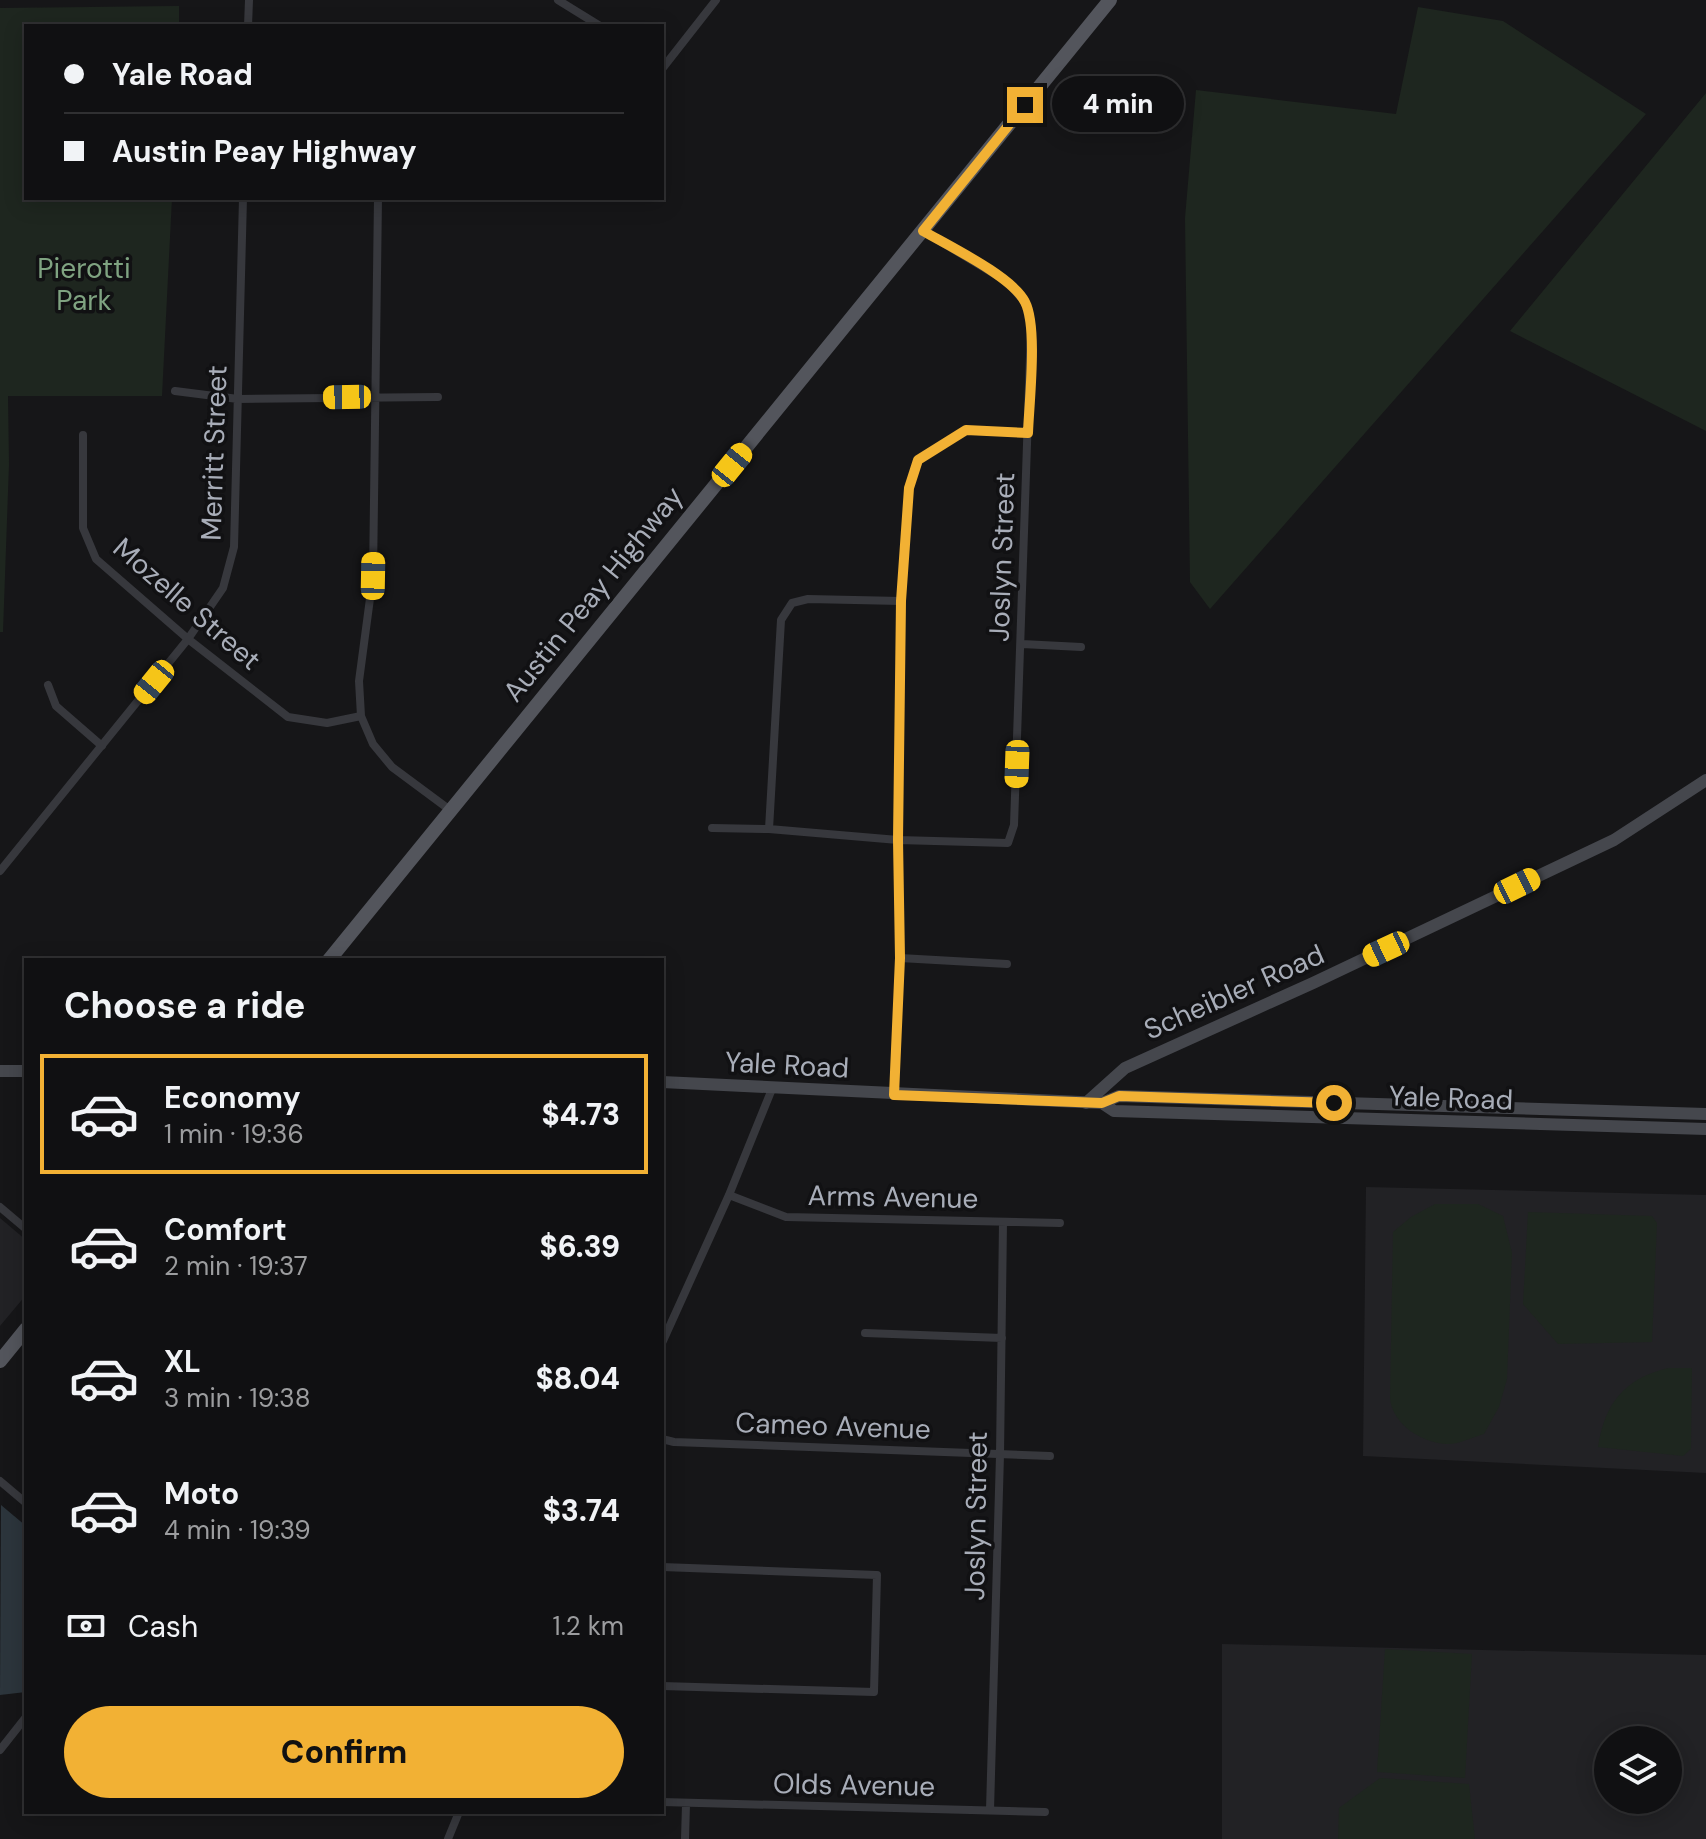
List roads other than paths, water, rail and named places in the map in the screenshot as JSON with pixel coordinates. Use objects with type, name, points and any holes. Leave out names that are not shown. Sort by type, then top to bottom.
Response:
[{"type":"main road","name":"Austin Peay Highway","points":[[331,958],[1110,0]]},
{"type":"main road","name":"Scheibler Road","points":[[1086,1103],[1125,1068],[1313,983],[1614,840],[1706,780]]},
{"type":"main road","points":[[0,1071],[24,1071]]},
{"type":"main road","name":"Yale Road","points":[[664,1082],[1086,1103],[1102,1103],[1119,1096],[1706,1114]]},
{"type":"main road","name":"Yale Road","points":[[1102,1103],[1114,1111],[1706,1129]]},
{"type":"main road","points":[[0,1361],[24,1331]]},
{"type":"street","points":[[248,24],[249,0]]},
{"type":"street","points":[[558,0],[597,24]]},
{"type":"street","points":[[664,65],[716,0]]},
{"type":"street","name":"Merritt Street","points":[[0,871],[188,639],[223,588],[234,547],[243,200]]},
{"type":"street","points":[[378,200],[373,576],[359,681],[361,716],[373,744],[392,767],[450,810]]},
{"type":"street","name":"Joslyn Street","points":[[898,840],[1008,843],[1014,825],[1022,644],[1031,327],[1025,302],[1006,281],[923,231]]},
{"type":"street","points":[[175,391],[238,399],[438,397]]},
{"type":"street","points":[[894,1095],[900,958],[901,601],[909,488],[918,460],[966,430],[1028,433]]},
{"type":"street","name":"Mozelle Street","points":[[83,435],[83,528],[96,559],[188,639],[288,717],[327,723],[361,716]]},
{"type":"street","points":[[769,829],[781,620],[792,603],[808,599],[901,601]]},
{"type":"street","points":[[1022,644],[1081,647]]},
{"type":"street","points":[[48,685],[56,706],[102,746]]},
{"type":"street","points":[[712,828],[769,829],[898,840]]},
{"type":"street","points":[[900,958],[1007,964]]},
{"type":"street","points":[[664,1339],[729,1195],[772,1089]]},
{"type":"street","name":"Arms Avenue","points":[[729,1195],[786,1217],[1060,1223]]},
{"type":"street","points":[[0,1207],[24,1227]]},
{"type":"street","name":"Joslyn Street","points":[[990,1810],[1003,1222]]},
{"type":"street","points":[[865,1333],[1002,1338]]},
{"type":"street","name":"Cameo Avenue","points":[[664,1440],[1050,1456]]},
{"type":"street","points":[[0,1481],[24,1501]]},
{"type":"street","points":[[664,1567],[877,1575],[874,1692],[664,1686]]},
{"type":"street","points":[[0,1750],[24,1720]]},
{"type":"street","name":"Olds Avenue","points":[[664,1802],[1045,1812]]},
{"type":"street","points":[[685,1839],[686,1804]]},
{"type":"street","points":[[448,1839],[458,1814]]},
{"type":"park label","name":"Pierotti Park","points":[[84,284]]}]
